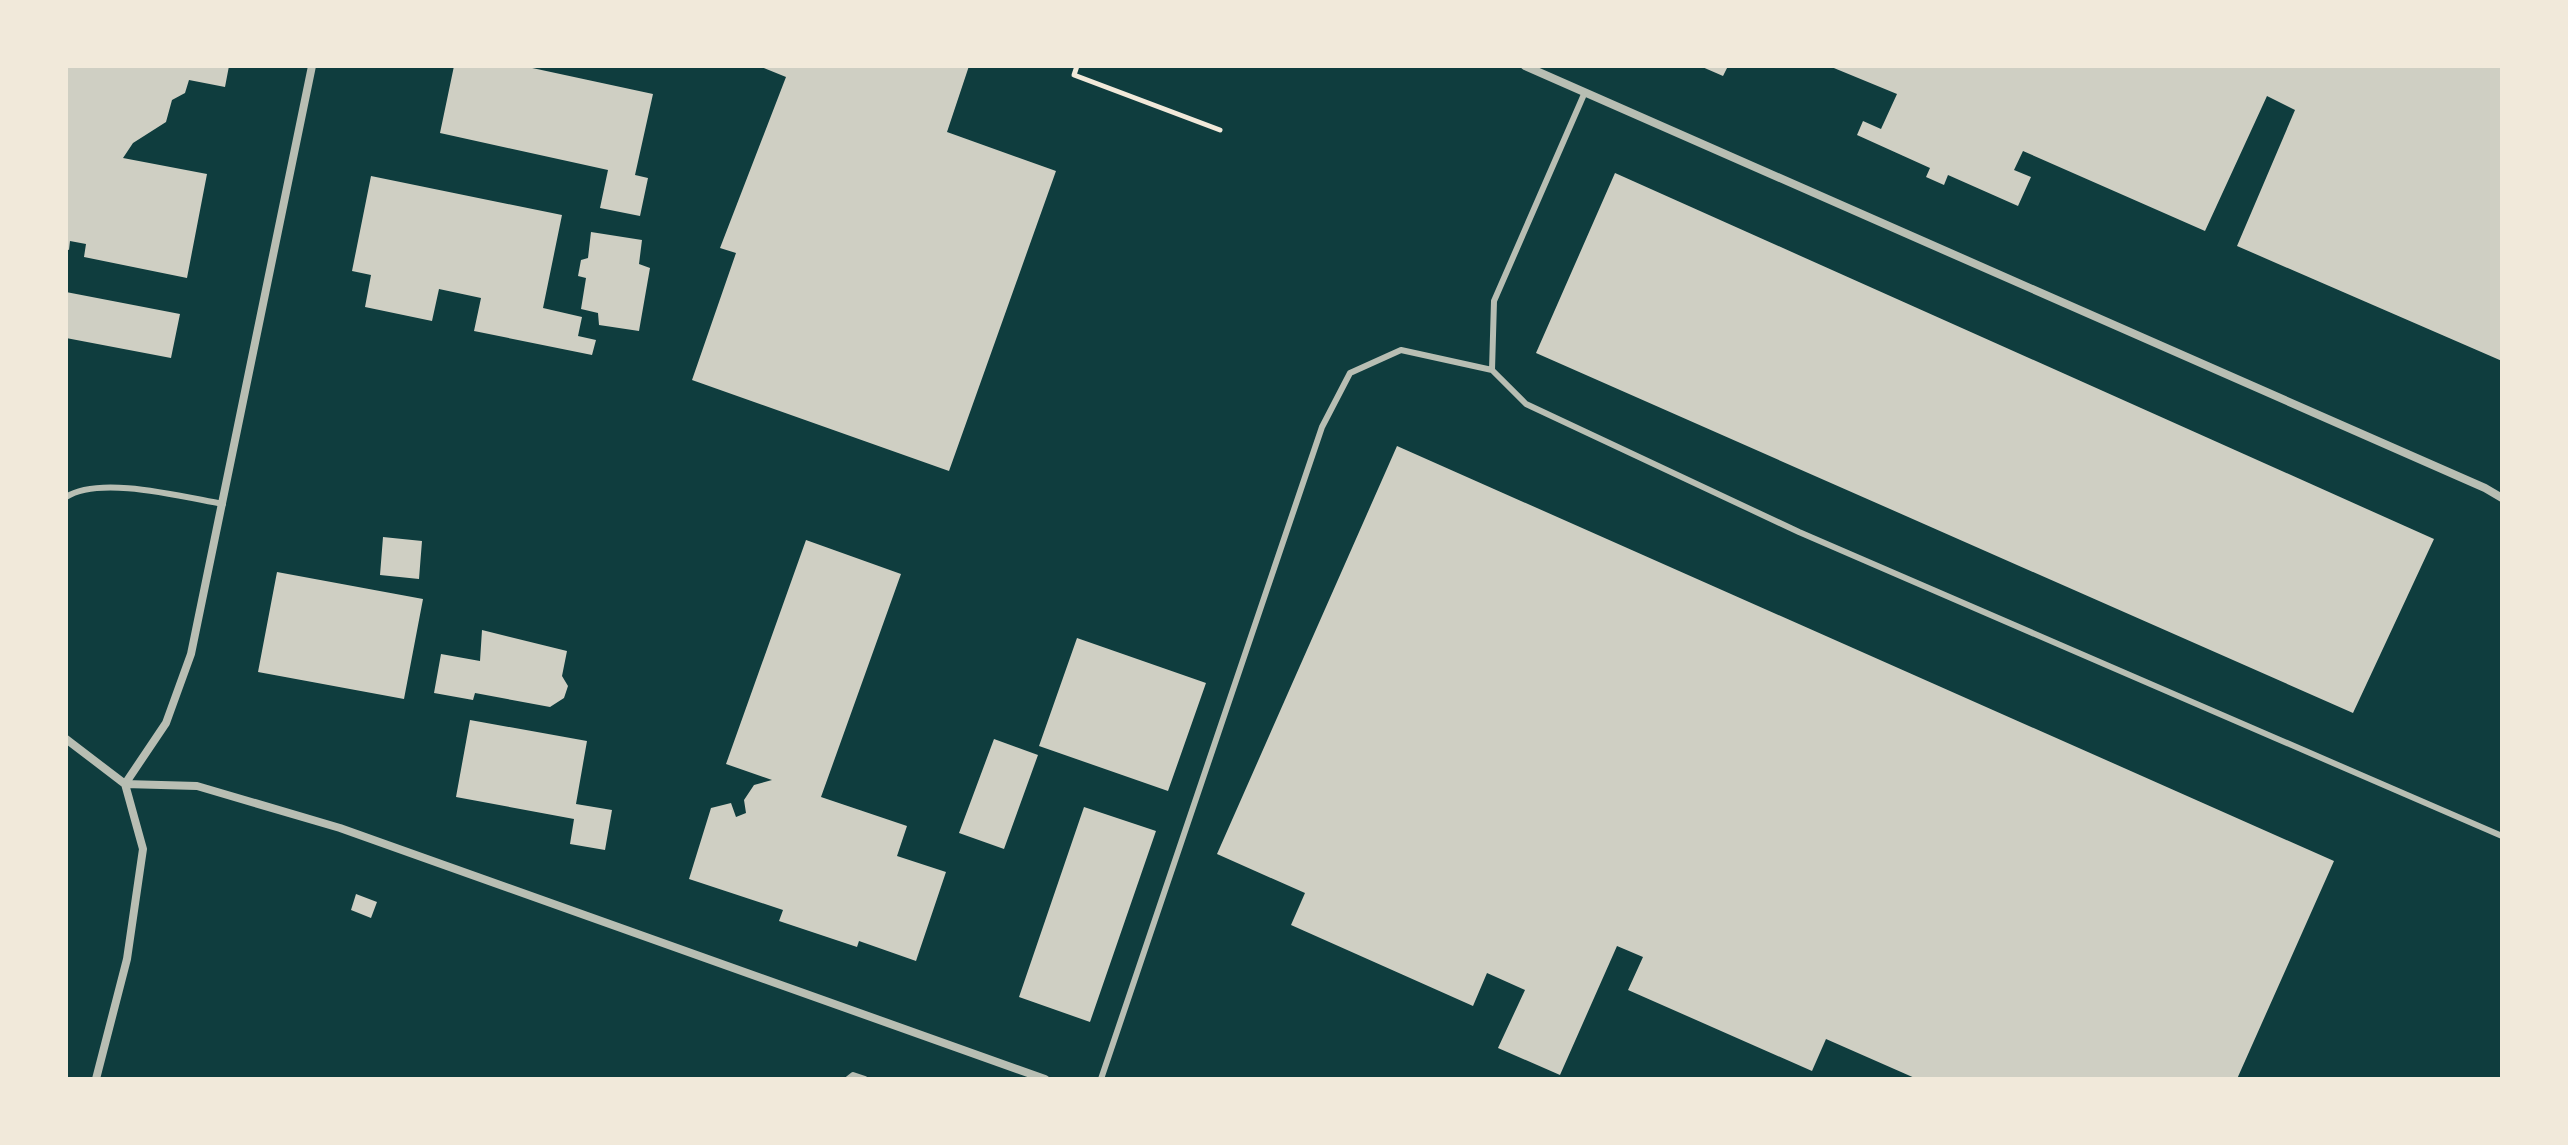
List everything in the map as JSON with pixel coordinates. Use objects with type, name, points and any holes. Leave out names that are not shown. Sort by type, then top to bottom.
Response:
[{"type":"street","points":[[96,1079],[127,959],[143,849],[125,784],[166,723],[191,654],[312,66]]},
{"type":"street","points":[[1525,66],[2471,481],[2502,498]]},
{"type":"street","points":[[66,739],[125,784],[197,786],[340,828],[1045,1079]]},
{"type":"lane","points":[[1492,370],[1494,301],[1585,92]]},
{"type":"lane","points":[[1101,1079],[1322,427],[1350,373],[1401,350],[1492,370],[1526,404],[1799,532],[2502,836]]},
{"type":"lane","points":[[66,497],[78,489],[132,488],[223,504]]},
{"type":"lane","points":[[848,1079],[853,1075],[865,1079]]},
{"type":"path","points":[[1077,66],[1074,75],[1220,130]]},
{"type":"building","points":[[66,66],[229,66],[225,87],[189,80],[185,93],[172,100],[166,122],[133,143],[123,158],[207,174],[187,278],[84,257],[86,244],[70,241],[69,250],[66,249]]},
{"type":"building","points":[[454,66],[523,66],[653,94],[635,175],[648,178],[640,216],[600,208],[608,170],[440,133]]},
{"type":"building","points":[[759,66],[969,66],[947,132],[1056,171],[949,471],[692,380],[736,253],[720,248],[786,77]]},
{"type":"building","points":[[1700,66],[1728,66],[1723,76]]},
{"type":"building","points":[[1829,66],[2502,66],[2502,361],[2237,246],[2295,110],[2267,96],[2205,231],[2023,151],[2014,170],[2031,177],[2018,206],[1948,175],[1944,185],[1926,177],[1930,168],[1857,135],[1863,121],[1881,129],[1897,94]]},
{"type":"building","points":[[1615,173],[2434,539],[2353,713],[1536,353]]},
{"type":"building","points":[[371,176],[562,215],[543,308],[582,317],[578,336],[596,340],[592,355],[474,331],[481,298],[439,289],[432,321],[365,307],[371,275],[352,271]]},
{"type":"building","points":[[591,232],[642,240],[639,264],[650,268],[639,331],[599,325],[598,313],[581,309],[586,278],[578,276],[581,260],[588,258]]},
{"type":"building","points":[[66,292],[180,314],[171,358],[66,338]]},
{"type":"building","points":[[1397,446],[2334,861],[2237,1079],[1917,1079],[1826,1039],[1812,1071],[1628,990],[1643,957],[1617,946],[1560,1075],[1498,1048],[1525,990],[1487,973],[1473,1006],[1291,925],[1305,893],[1217,854]]},
{"type":"building","points":[[383,537],[422,541],[419,579],[380,575]]},
{"type":"building","points":[[806,540],[901,574],[821,797],[907,826],[897,856],[946,872],[916,961],[859,941],[857,947],[779,921],[783,910],[689,879],[711,808],[731,803],[736,817],[746,813],[744,800],[754,785],[772,780],[726,764]]},
{"type":"building","points":[[277,572],[423,599],[404,699],[258,672]]},
{"type":"building","points":[[482,630],[567,651],[562,676],[568,686],[564,698],[550,707],[475,693],[473,700],[434,693],[441,654],[480,661]]},
{"type":"building","points":[[1077,638],[1206,683],[1168,791],[1039,746]]},
{"type":"building","points":[[470,720],[587,741],[576,804],[612,810],[605,850],[570,844],[574,819],[456,797]]},
{"type":"building","points":[[994,739],[1038,755],[1004,849],[959,833]]},
{"type":"building","points":[[1084,807],[1156,831],[1090,1022],[1019,997]]},
{"type":"building","points":[[356,894],[377,902],[371,918],[351,910]]}]
